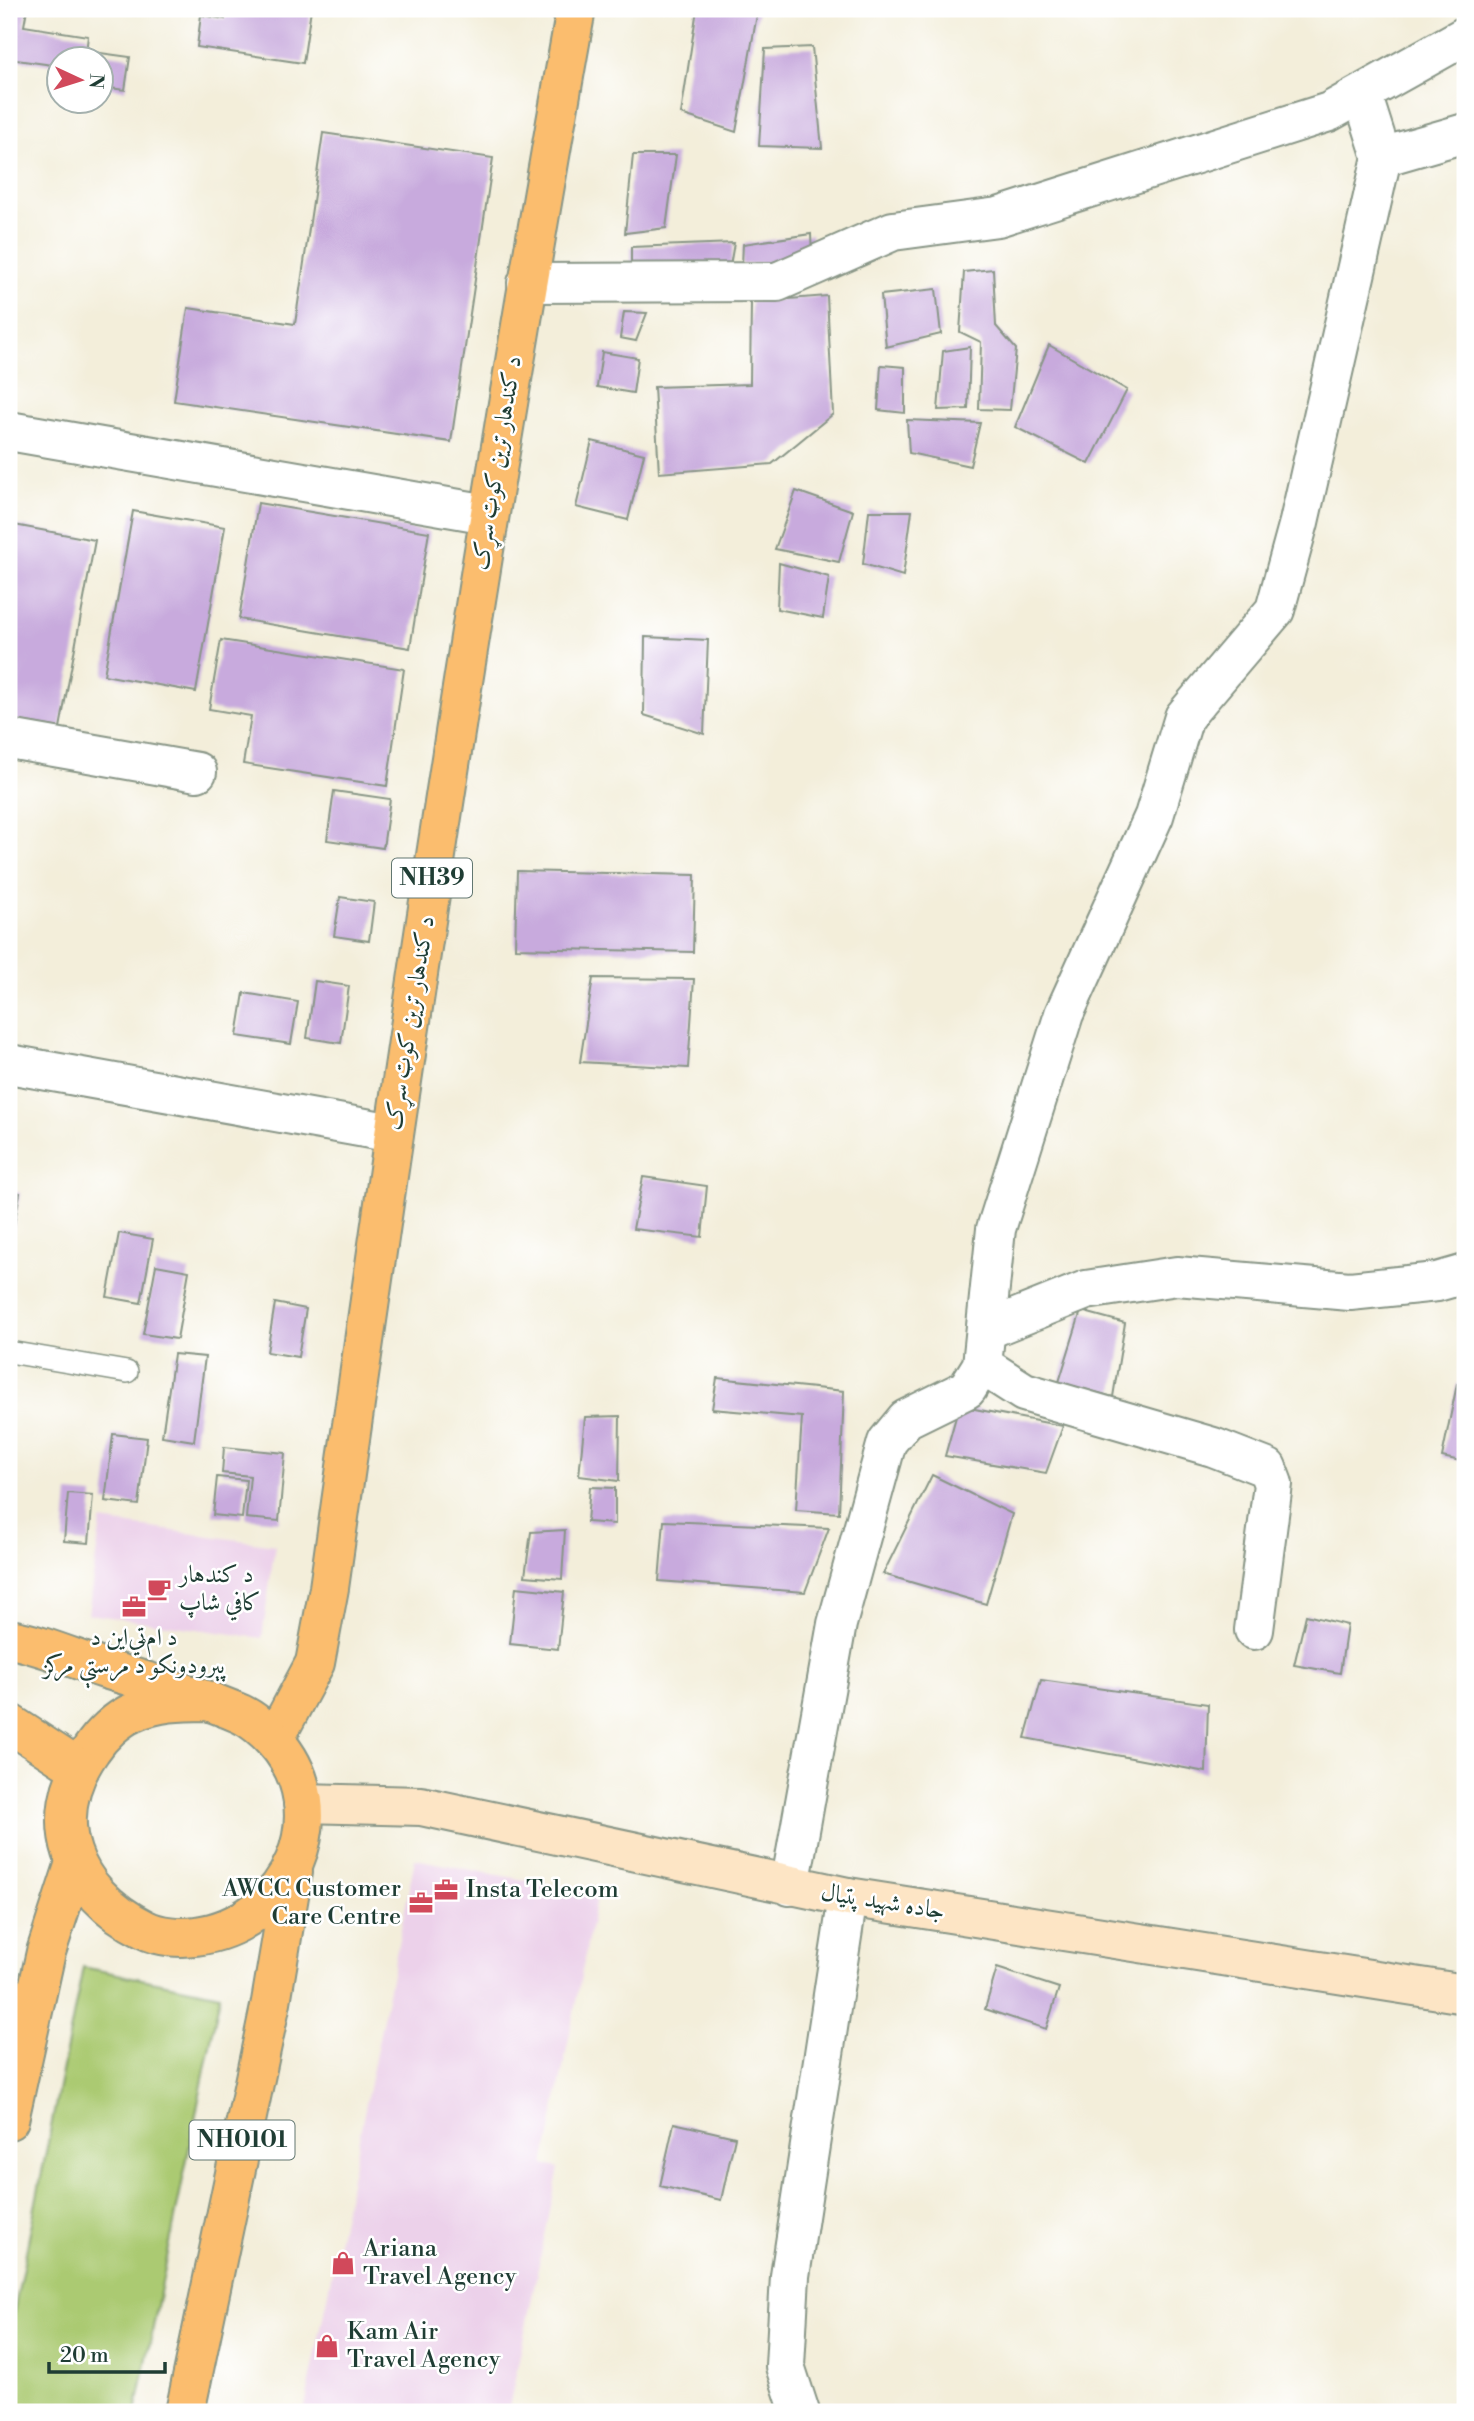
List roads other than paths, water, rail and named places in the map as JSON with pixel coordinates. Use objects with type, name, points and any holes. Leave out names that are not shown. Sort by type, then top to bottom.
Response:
[{"type":"main road","name":"د کندهار ترين کوټ سړک","points":[[274,1740],[315,1663],[329,1588],[393,1133],[488,514],[576,9]]},
{"type":"main road","name":"NH0101","points":[[9,1639],[244,1715],[274,1740],[293,1770],[303,1803],[302,1836],[294,1867],[271,2002],[185,2412]]},
{"type":"main road","points":[[206,1701],[168,1701],[131,1713],[100,1736],[78,1768],[68,1799],[68,1831],[75,1863],[93,1893],[118,1916],[149,1932],[183,1937],[218,1933],[249,1919],[275,1896],[294,1867]]},
{"type":"main road","points":[[9,1723],[78,1768]]},
{"type":"main road","points":[[10,2109],[46,1952],[75,1863]]},
{"type":"street","points":[[527,283],[777,282],[893,232],[998,217],[1329,112],[1465,36]]},
{"type":"street","points":[[790,1886],[837,1624],[887,1442],[906,1419],[967,1389],[984,1348],[996,1229],[1064,1014],[1154,816],[1184,717],[1275,610],[1299,522],[1382,157],[1362,94]]},
{"type":"street","points":[[1382,157],[1465,133]]},
{"type":"street","points":[[9,431],[488,514]]},
{"type":"street","points":[[9,739],[197,772]]},
{"type":"street","points":[[9,1064],[393,1133]]},
{"type":"street","points":[[984,1348],[1086,1290],[1177,1276],[1350,1290],[1437,1282],[1465,1274]]},
{"type":"street","points":[[984,1348],[1024,1392],[1213,1447],[1267,1468],[1273,1484],[1254,1630]]},
{"type":"street","name":"جاده شهید پتیال","points":[[303,1803],[421,1806],[848,1897],[1465,1994]]},
{"type":"street","points":[[800,2412],[785,2366],[790,2276],[848,1897]]},
{"type":"lane","points":[[9,1352],[127,1372]]},
{"type":"place","name":"د کندهار کافي شاپ","points":[[159,1589]]},
{"type":"place","name":"د ام‌ټي‌اين د پېرودونکو د مرستې مرکز","points":[[134,1607]]},
{"type":"place","name":"Insta Telecom","points":[[446,1890]]},
{"type":"place","name":"AWCC Customer Care Centre","points":[[421,1903]]},
{"type":"place","name":"Ariana Travel Agency","points":[[343,2263]]},
{"type":"place","name":"Kam Air Travel Agency","points":[[327,2346]]}]
